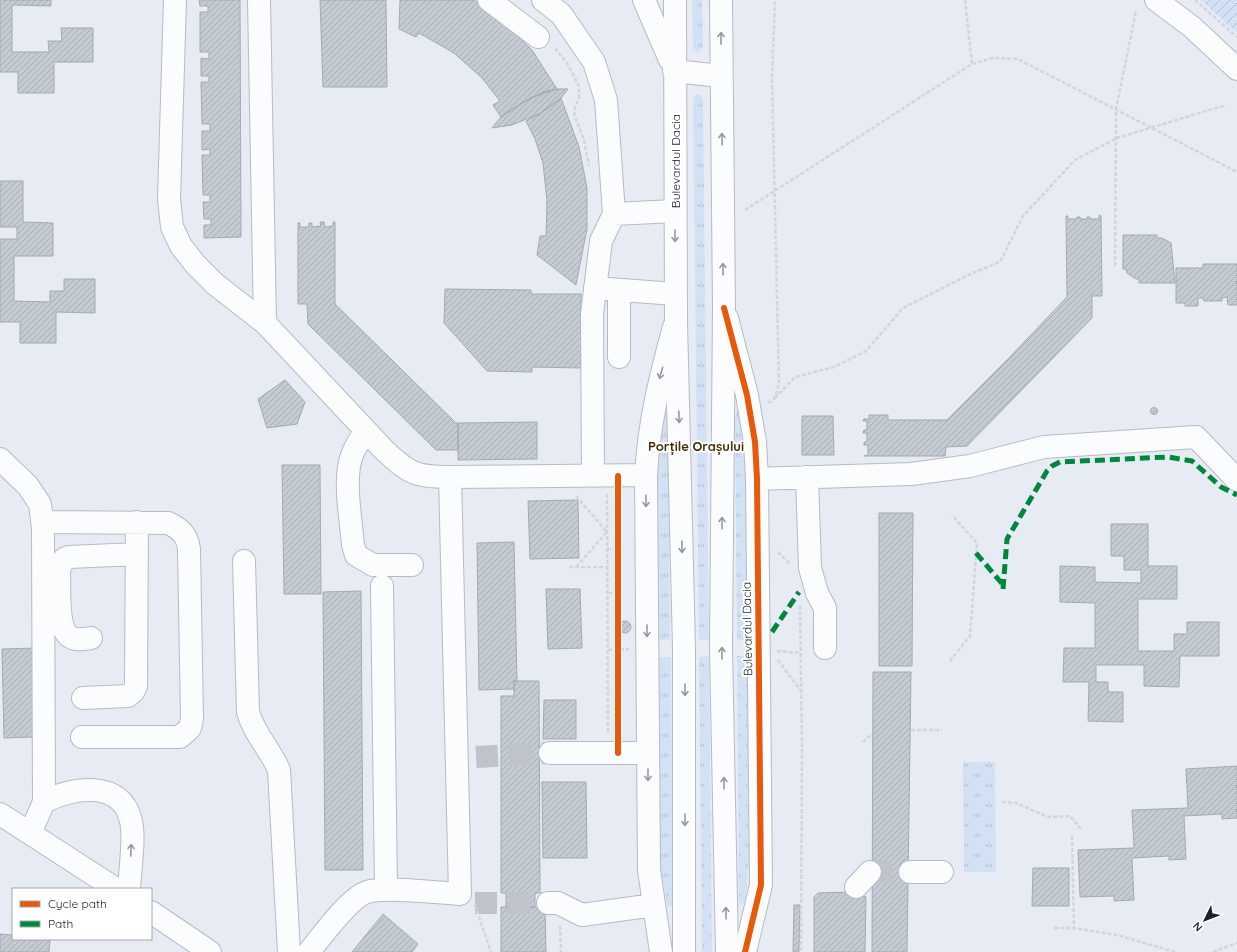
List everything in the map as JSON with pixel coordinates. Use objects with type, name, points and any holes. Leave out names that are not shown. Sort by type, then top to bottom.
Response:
[{"type":"main road","points":[[175,0],[169,199],[172,227],[181,246],[195,264],[215,284],[265,323],[366,431],[405,470],[428,477],[646,475]]},
{"type":"main road","points":[[260,0],[265,323]]},
{"type":"main road","points":[[489,0],[538,37]]},
{"type":"main road","points":[[543,0],[561,14],[594,62],[606,100],[614,214],[601,241],[592,314],[600,476]]},
{"type":"main road","points":[[644,0],[658,30],[674,71],[721,76]]},
{"type":"main road","name":"Bulevardul Dacia","points":[[675,0],[675,294],[684,640],[684,952]]},
{"type":"main road","name":"Bulevardul Dacia","points":[[721,0],[724,308],[722,648],[727,952]]},
{"type":"main road","points":[[1156,0],[1192,27],[1237,69]]},
{"type":"main road","points":[[614,214],[675,211]]},
{"type":"main road","points":[[595,288],[675,294]]},
{"type":"main road","points":[[619,290],[620,357]]},
{"type":"main road","name":"Bulevardul Dacia","points":[[724,308],[747,395],[755,442],[757,479],[761,885],[745,952]]},
{"type":"main road","name":"Bulevardul Dacia","points":[[662,952],[650,870],[646,475],[648,442],[657,387],[676,322]]},
{"type":"main road","points":[[366,431],[352,455],[348,480],[356,555],[373,565],[412,566]]},
{"type":"main road","points":[[757,479],[911,474],[970,466],[1044,447],[1196,438],[1237,480]]},
{"type":"main road","points":[[0,459],[28,486],[40,504],[43,522],[44,802],[30,833]]},
{"type":"main road","points":[[309,952],[341,913],[366,892],[386,890],[467,899],[466,757],[450,477]]},
{"type":"main road","points":[[807,477],[810,568],[817,593],[825,608],[825,648]]},
{"type":"main road","points":[[43,522],[168,523],[178,527],[188,540],[192,720],[190,728],[180,737],[82,737]]},
{"type":"main road","points":[[83,698],[128,696],[133,692],[136,686],[137,522]]},
{"type":"main road","points":[[91,638],[74,639],[69,637],[63,627],[59,569],[61,563],[69,557],[137,554]]},
{"type":"main road","points":[[244,561],[248,712],[252,726],[274,757],[279,770],[289,952]]},
{"type":"main road","points":[[382,586],[386,890]]},
{"type":"main road","points":[[550,753],[648,753]]},
{"type":"main road","points":[[44,802],[56,795],[79,789],[110,794],[121,800],[131,822],[129,888]]},
{"type":"main road","points":[[0,814],[114,888]]},
{"type":"main road","points":[[910,872],[942,872]]},
{"type":"main road","points":[[548,904],[558,903],[582,915],[654,905]]},
{"type":"main road","points":[[152,913],[210,952]]},
{"type":"path","points":[[775,0],[772,78],[779,383],[775,398]]},
{"type":"path","points":[[965,0],[972,64]]},
{"type":"path","points":[[1195,0],[1237,37]]},
{"type":"path","points":[[1115,266],[1116,109],[1136,11]]},
{"type":"path","points":[[538,37],[551,43],[567,63],[579,86],[579,98],[574,110],[574,117],[584,140],[590,169]]},
{"type":"path","points":[[745,210],[972,64],[992,58],[1018,59],[1237,172]]},
{"type":"path","points":[[766,404],[775,398],[795,377],[834,368],[866,351],[903,308],[968,275],[1000,262],[1023,216],[1075,160],[1117,138],[1226,105]]},
{"type":"path","points":[[600,476],[607,532],[608,753]]},
{"type":"path","points":[[571,490],[607,532]]},
{"type":"path","points":[[950,661],[970,636],[977,543],[952,515]]},
{"type":"path","points":[[576,567],[607,532]]},
{"type":"path","points":[[619,542],[619,556]]},
{"type":"path","points":[[607,549],[614,549]]},
{"type":"path","points":[[570,567],[608,567]]},
{"type":"path","points":[[619,586],[619,599]]},
{"type":"path","points":[[608,593],[615,593]]},
{"type":"path","points":[[800,600],[802,743],[801,952]]},
{"type":"path","points":[[618,643],[618,658]]},
{"type":"path","points":[[911,730],[942,730]]},
{"type":"path","points":[[863,742],[871,734]]},
{"type":"path","points":[[1002,802],[1016,802],[1048,817],[1070,816],[1081,829]]},
{"type":"path","points":[[1072,836],[1074,928]]},
{"type":"path","points":[[467,899],[491,952]]},
{"type":"path","points":[[1054,928],[1074,928],[1117,935],[1176,952]]},
{"type":"path","points":[[1213,952],[1237,943]]},
{"type":"green space","points":[[692,0],[702,0],[703,48],[698,53],[693,48]]},
{"type":"green space","points":[[1200,0],[1237,0],[1237,33],[1205,4]]},
{"type":"green space","points":[[697,94],[701,95],[703,99],[709,640],[699,640],[693,103],[694,97]]},
{"type":"green space","points":[[737,409],[740,409],[748,473],[750,640],[737,640],[735,419]]},
{"type":"green space","points":[[666,415],[668,417],[670,640],[657,640],[656,473],[664,416]]},
{"type":"green space","points":[[709,656],[712,952],[702,952],[699,657]]},
{"type":"green space","points":[[737,656],[750,656],[750,851],[745,901],[742,905],[739,903]]},
{"type":"green space","points":[[658,657],[671,657],[673,905],[671,907],[667,905],[660,863]]},
{"type":"green space","points":[[963,762],[995,762],[996,872],[964,872]]},
{"type":"building","points":[[0,0],[51,0],[51,6],[12,5],[12,52],[49,52],[48,41],[62,41],[61,28],[93,28],[93,62],[54,62],[54,93],[18,93],[18,72],[0,72]]},
{"type":"building","points":[[199,0],[240,0],[241,237],[204,238],[204,225],[211,225],[211,219],[204,219],[203,202],[210,202],[210,195],[203,195],[202,155],[210,155],[210,149],[202,150],[202,131],[210,131],[210,124],[202,124],[201,82],[209,82],[209,76],[201,76],[201,58],[209,59],[209,52],[200,52],[200,12],[208,12],[208,6],[200,6]]},
{"type":"building","points":[[320,0],[386,0],[387,87],[323,87]]},
{"type":"building","points":[[400,0],[474,0],[500,19],[532,50],[557,89],[530,98],[501,117],[493,105],[500,101],[482,78],[454,53],[419,33],[416,37],[399,29]]},
{"type":"building","points":[[557,89],[568,89],[561,98],[541,113],[512,125],[492,128],[501,117],[515,107],[543,92]]},
{"type":"building","points":[[561,98],[579,147],[587,188],[587,229],[576,285],[537,255],[540,236],[546,236],[547,201],[543,163],[535,139],[526,121],[541,113]]},
{"type":"building","points":[[0,181],[23,181],[23,222],[53,223],[53,256],[14,256],[14,301],[50,302],[50,291],[64,291],[64,279],[95,279],[95,313],[56,312],[56,343],[20,343],[20,322],[0,322],[0,239],[17,239],[17,227],[0,227]]},
{"type":"building","points":[[1099,215],[1101,216],[1102,296],[1092,296],[1092,318],[967,446],[946,447],[945,456],[864,456],[868,455],[868,445],[864,445],[864,442],[867,442],[867,433],[863,433],[864,430],[867,430],[867,421],[863,421],[864,419],[869,419],[869,415],[888,415],[888,420],[947,420],[1007,360],[1067,297],[1066,216],[1068,216],[1068,219],[1077,219],[1077,217],[1080,217],[1080,219],[1087,219],[1087,217],[1090,217],[1090,219],[1099,219]]},
{"type":"building","points":[[320,222],[324,222],[325,227],[333,226],[333,222],[335,222],[335,304],[456,423],[458,423],[458,450],[436,450],[308,324],[307,304],[298,304],[298,223],[300,223],[300,227],[309,227],[309,223],[312,223],[312,227],[321,226]]},
{"type":"building","points":[[1123,235],[1157,235],[1157,238],[1162,238],[1171,243],[1175,283],[1139,283],[1139,279],[1136,279],[1127,273],[1126,269],[1123,269]]},
{"type":"building","points":[[1203,264],[1237,264],[1237,305],[1228,305],[1227,297],[1222,298],[1222,301],[1204,301],[1203,298],[1198,298],[1198,306],[1185,306],[1185,303],[1176,303],[1176,268],[1203,268]]},
{"type":"building","points":[[445,289],[531,290],[531,294],[581,294],[581,368],[532,367],[532,372],[487,371],[444,323]]},
{"type":"building","points":[[285,380],[305,402],[297,424],[267,428],[258,399]]},
{"type":"building","points":[[1154,408],[1157,411],[1154,414],[1151,411]]},
{"type":"building","points":[[802,416],[833,416],[834,455],[802,455]]},
{"type":"building","points":[[537,422],[537,459],[458,460],[458,423]]},
{"type":"building","points":[[282,465],[320,465],[321,594],[284,594]]},
{"type":"building","points":[[578,500],[579,558],[530,559],[528,501]]},
{"type":"building","points":[[879,513],[913,513],[912,666],[879,666]]},
{"type":"building","points":[[1111,524],[1148,524],[1148,566],[1177,566],[1177,599],[1138,599],[1138,651],[1174,651],[1174,634],[1187,634],[1187,622],[1219,622],[1219,656],[1180,656],[1179,687],[1144,686],[1144,665],[1096,665],[1096,682],[1108,682],[1108,692],[1123,692],[1123,722],[1088,721],[1089,682],[1063,682],[1064,648],[1095,648],[1095,603],[1060,602],[1060,566],[1095,567],[1095,582],[1141,583],[1141,570],[1124,570],[1124,556],[1111,556]]},
{"type":"building","points":[[514,542],[517,681],[514,681],[514,689],[479,690],[477,543]]},
{"type":"building","points":[[546,589],[580,589],[582,648],[548,649]]},
{"type":"building","points":[[361,591],[363,870],[325,870],[323,592]]},
{"type":"building","points":[[625,621],[629,623],[631,627],[629,631],[625,633],[621,631],[619,627],[621,623]]},
{"type":"building","points":[[35,648],[34,737],[4,738],[2,649]]},
{"type":"building","points":[[873,672],[911,672],[907,952],[872,952]]},
{"type":"building","points":[[514,681],[539,681],[540,893],[535,893],[535,907],[506,907],[506,893],[501,893],[501,696],[514,696]]},
{"type":"building","points":[[544,700],[576,700],[576,739],[543,739]]},
{"type":"building","points":[[1237,766],[1237,818],[1222,819],[1222,814],[1184,816],[1186,859],[1169,860],[1169,856],[1132,858],[1134,900],[1114,901],[1114,896],[1080,897],[1078,850],[1134,848],[1132,810],[1188,808],[1186,769]]},
{"type":"building","points":[[542,782],[586,782],[587,858],[543,858]]},
{"type":"building","points":[[1033,868],[1069,868],[1069,906],[1032,906]]},
{"type":"building","points":[[852,892],[866,897],[865,952],[814,952],[814,897],[818,893]]},
{"type":"building","points":[[794,905],[800,905],[799,952],[793,952]]},
{"type":"building","points":[[501,907],[545,907],[546,952],[501,952]]},
{"type":"building","points":[[383,914],[418,944],[412,952],[352,952]]},
{"type":"building","points":[[0,934],[12,935],[12,940],[50,940],[49,952],[0,952]]},
{"type":"tunnel","points":[[476,757],[550,753]]},
{"type":"tunnel","points":[[870,872],[910,872]]},
{"type":"tunnel","points":[[475,903],[548,903]]},
{"type":"marked path","points":[[1003,589],[1007,539],[1047,471],[1052,466],[1060,462],[1168,457],[1192,461],[1221,487],[1237,495]]},
{"type":"marked path","points":[[976,553],[1004,586]]},
{"type":"marked path","points":[[772,632],[799,592]]},
{"type":"cycle path","points":[[724,308],[747,395],[755,442],[757,479],[761,885],[745,952]]},
{"type":"cycle path","points":[[618,476],[618,753]]},
{"type":"district","name":"Porțile Orașului","points":[[696,446]]}]
